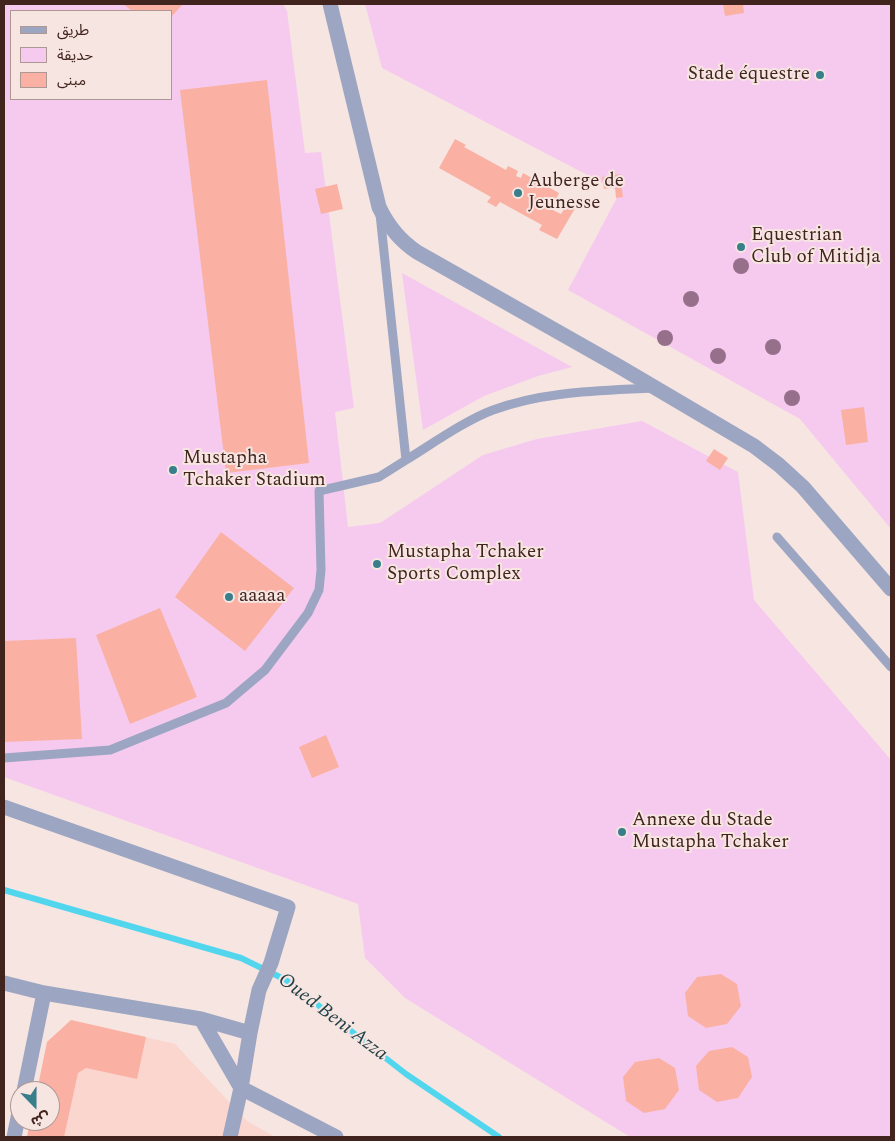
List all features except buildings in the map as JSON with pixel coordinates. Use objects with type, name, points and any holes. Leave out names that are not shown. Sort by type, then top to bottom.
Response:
[{"type":"street","points":[[330,4],[379,207],[394,232],[404,244],[754,446],[803,487],[891,589]]},
{"type":"street","points":[[4,807],[288,908],[272,963],[259,990],[230,1137]]},
{"type":"street","points":[[4,983],[44,993],[201,1020],[250,1033]]},
{"type":"street","points":[[26,1081],[44,993]]},
{"type":"street","points":[[201,1020],[241,1088],[336,1137]]},
{"type":"lane","points":[[379,207],[406,460]]},
{"type":"lane","points":[[4,758],[110,750],[226,703],[265,670],[308,613],[319,590],[321,570],[319,491],[379,477],[492,411],[525,400],[558,394],[656,388]]},
{"type":"lane","points":[[777,537],[891,667]]},
{"type":"shaded area","points":[[71,1020],[175,1044],[247,1121],[275,1137],[27,1137],[28,1131],[60,1131],[60,1081],[39,1081],[47,1042]]},
{"type":"green space","name":"Mustapha Tchaker Sports Complex","points":[[4,4],[283,4],[287,11],[305,153],[321,152],[354,408],[335,412],[348,527],[380,523],[483,455],[537,439],[642,421],[738,472],[754,600],[891,760],[891,1137],[630,1137],[405,998],[365,958],[358,904],[4,777]]},
{"type":"green space","name":"Equestrian Club of Mitidja","points":[[365,4],[891,4],[891,529],[800,419],[568,290],[620,192],[382,68]]},
{"type":"green space","points":[[402,273],[572,367],[538,376],[484,396],[423,430]]},
{"type":"waterway","name":"Oued Beni Azza","points":[[4,890],[241,958],[286,980],[406,1074],[499,1137]]},
{"type":"place","name":"Stade équestre","points":[[820,75]]},
{"type":"place","name":"Auberge de Jeunesse","points":[[518,193]]},
{"type":"place","name":"Equestrian Club of Mitidja","points":[[741,247]]},
{"type":"place","name":"Mustapha Tchaker Stadium","points":[[173,470]]},
{"type":"place","name":"Mustapha Tchaker Sports Complex","points":[[377,564]]},
{"type":"place","name":"aaaaa","points":[[229,597]]},
{"type":"place","name":"Annexe du Stade Mustapha Tchaker","points":[[622,832]]}]
